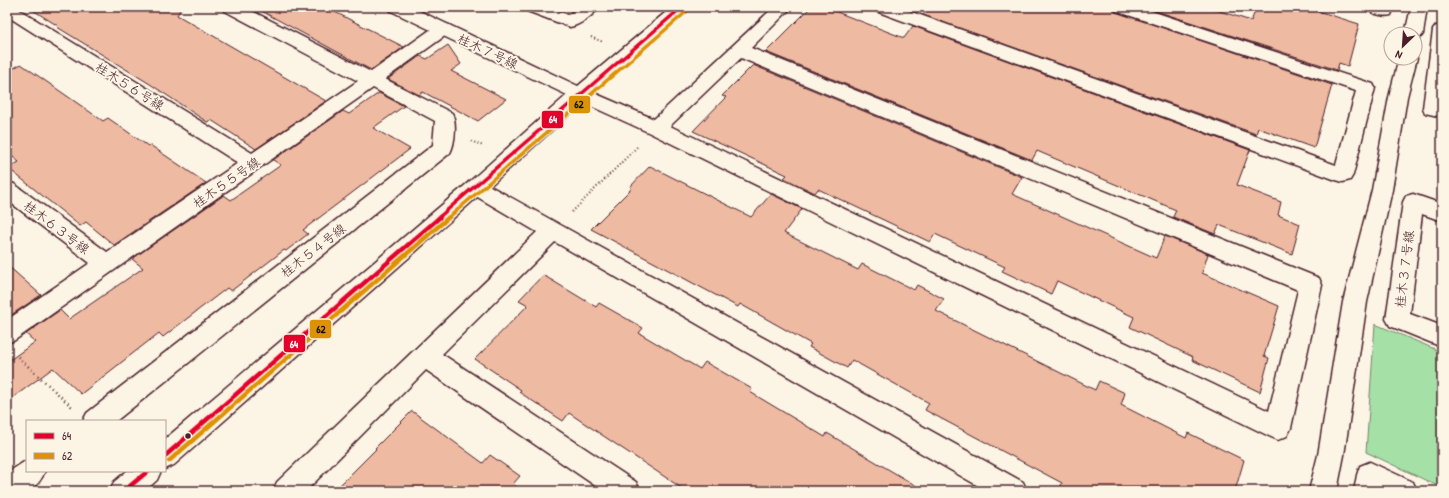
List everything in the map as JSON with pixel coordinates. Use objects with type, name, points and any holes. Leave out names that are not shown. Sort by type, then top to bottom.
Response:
[{"type":"street","points":[[230,7],[372,80]]},
{"type":"street","name":"桂木７号線","points":[[397,7],[580,94],[657,128],[1278,428],[1312,285],[739,50]]},
{"type":"street","points":[[533,7],[570,22],[591,7]]},
{"type":"street","points":[[166,455],[682,7]]},
{"type":"street","points":[[657,128],[784,7]]},
{"type":"street","points":[[882,7],[1343,175],[1366,88],[1122,7]]},
{"type":"street","points":[[1373,7],[1385,11],[1386,7]]},
{"type":"street","points":[[1415,26],[1419,7]]},
{"type":"street","name":"桂木５６号線","points":[[7,9],[253,163]]},
{"type":"street","name":"桂木５５号線","points":[[7,333],[253,163],[443,29]]},
{"type":"street","points":[[1442,30],[1432,108],[1442,111]]},
{"type":"street","points":[[1323,491],[1331,455],[1355,302],[1382,190],[1398,98],[1406,66]]},
{"type":"street","name":"桂木５４号線","points":[[97,420],[443,148],[445,118],[372,80]]},
{"type":"street","points":[[476,187],[1013,491]]},
{"type":"street","name":"桂木６３号線","points":[[7,189],[107,264]]},
{"type":"street","name":"桂木３７号線","points":[[1442,213],[1413,202],[1398,319],[1442,337]]},
{"type":"street","points":[[287,491],[552,231]]},
{"type":"street","points":[[425,356],[626,491]]},
{"type":"street","points":[[7,490],[31,472]]},
{"type":"street","points":[[124,491],[147,472]]},
{"type":"street","points":[[1368,491],[1370,475],[1403,491]]},
{"type":"path","points":[[570,22],[574,28],[627,54]]},
{"type":"path","points":[[552,231],[657,128]]},
{"type":"path","points":[[443,141],[466,138],[507,159]]},
{"type":"path","points":[[20,359],[76,411]]},
{"type":"green space","points":[[1375,324],[1442,352],[1442,488],[1366,452]]},
{"type":"building","points":[[28,7],[182,7],[177,15],[326,101],[256,149],[211,120],[207,122]]},
{"type":"building","points":[[254,7],[325,7],[404,47],[371,70]]},
{"type":"building","points":[[811,7],[824,7],[904,38],[913,26],[1250,150],[1237,185],[1281,202],[1278,215],[1300,224],[1292,254],[1219,225],[1215,234],[1173,217],[1176,210],[1037,151],[1032,160],[766,52]]},
{"type":"building","points":[[930,7],[1113,7],[1116,12],[1332,85],[1314,148],[1258,128],[1256,134],[923,15]]},
{"type":"building","points":[[1144,7],[1207,7],[1251,21],[1257,7],[1305,7],[1359,24],[1348,66],[1339,63],[1337,70]]},
{"type":"building","points":[[448,45],[461,64],[451,71],[506,99],[478,121],[423,92],[419,95],[388,79],[420,56],[427,59]]},
{"type":"building","points":[[21,64],[103,121],[108,118],[148,146],[150,145],[206,183],[114,245],[86,222],[80,226],[8,168],[19,162],[7,152],[7,72]]},
{"type":"building","points":[[753,65],[1022,177],[1012,194],[1156,258],[1165,236],[1208,254],[1202,273],[1279,306],[1264,356],[1269,358],[1260,392],[1192,360],[1193,357],[1130,327],[1134,317],[1057,281],[1051,294],[1002,271],[1005,267],[935,234],[930,242],[818,189],[815,193],[784,178],[787,175],[693,131],[726,97],[722,96]]},
{"type":"building","points":[[379,93],[404,106],[373,128],[410,149],[303,230],[308,234],[286,251],[284,250],[231,291],[227,288],[163,337],[159,333],[81,394],[53,368],[7,402],[7,362],[35,342],[26,334],[60,310],[69,319],[143,268],[132,259],[224,195],[231,200],[281,165],[273,160],[343,111],[349,114]]},
{"type":"building","points":[[650,166],[751,217],[771,194],[802,209],[784,233],[858,270],[862,264],[914,290],[917,285],[944,299],[936,311],[1095,390],[1099,381],[1125,393],[1121,405],[1186,438],[1188,433],[1244,460],[1235,491],[1059,491],[1062,483],[925,410],[929,403],[852,360],[847,368],[809,347],[811,344],[740,304],[738,307],[591,229],[632,188],[630,187]]},
{"type":"building","points":[[7,265],[41,295],[8,317],[7,316]]},
{"type":"building","points":[[543,275],[596,307],[599,303],[643,328],[639,333],[700,369],[705,362],[752,389],[750,392],[825,437],[827,433],[925,491],[686,491],[569,413],[563,421],[519,392],[521,390],[475,359],[528,305],[519,300]]},
{"type":"building","points":[[412,411],[483,463],[490,455],[520,476],[513,484],[522,491],[334,491]]},
{"type":"transit line","name":"64","points":[[166,455],[682,7]]},
{"type":"transit line","name":"62","points":[[169,461],[686,12]]},
{"type":"transit line","name":"64","points":[[124,491],[147,472]]}]
